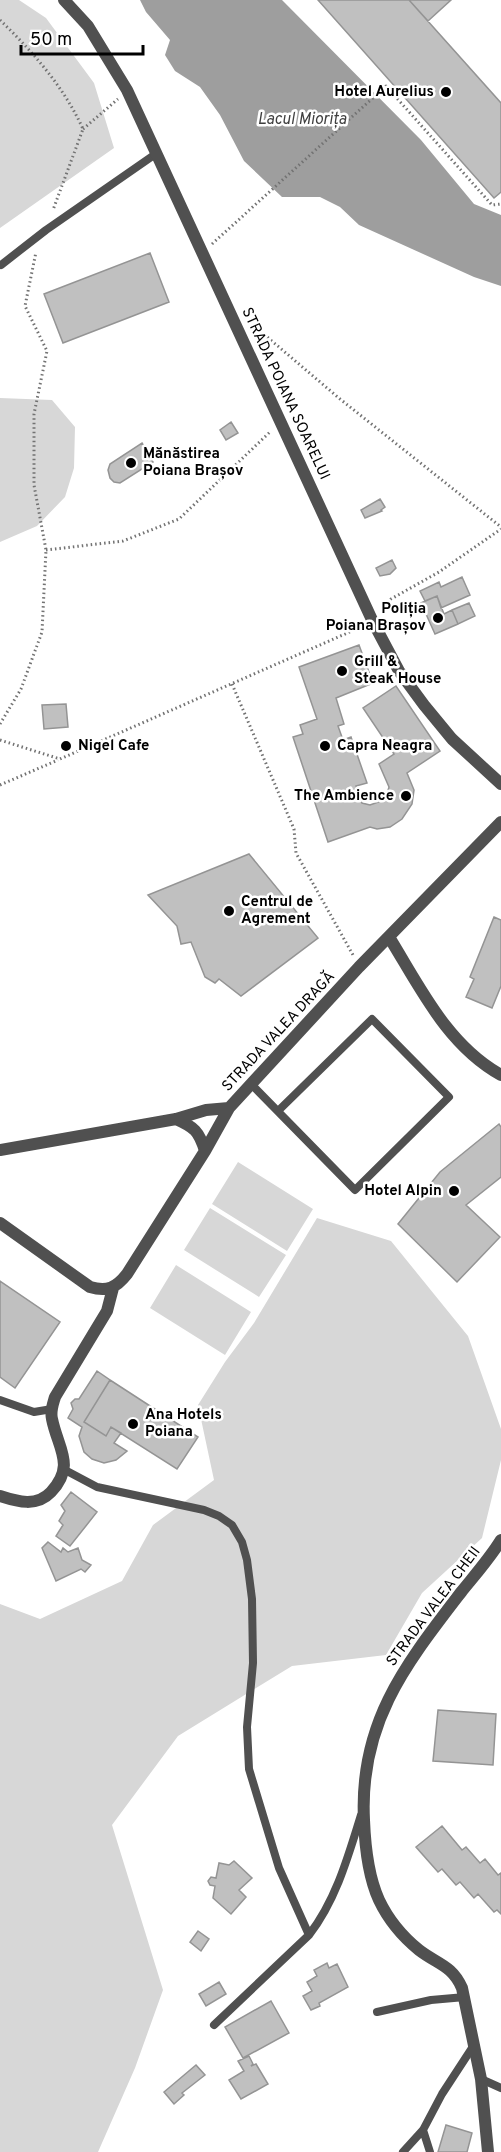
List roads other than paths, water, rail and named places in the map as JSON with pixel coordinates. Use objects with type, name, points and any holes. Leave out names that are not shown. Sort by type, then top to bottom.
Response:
[{"type":"street","name":"STRADA POIANA SOARELUI","points":[[64,0],[76,5],[127,90],[373,622],[399,671],[452,740],[501,784]]},
{"type":"street","name":"STRADA VALEA DRAGĂ","points":[[52,1409],[55,1397],[107,1311],[113,1288],[127,1274],[205,1151],[229,1108],[359,967],[501,822]]},
{"type":"street","points":[[389,937],[432,1008],[452,1034],[471,1054],[501,1075]]},
{"type":"street","points":[[0,1150],[176,1119],[206,1110],[229,1108]]},
{"type":"street","points":[[176,1119],[194,1128],[200,1136],[205,1151]]},
{"type":"street","points":[[0,1223],[90,1287],[102,1290],[113,1288]]},
{"type":"street","points":[[0,1496],[21,1503],[44,1499],[60,1483],[65,1470],[63,1449],[52,1419],[52,1409]]},
{"type":"street","name":"STRADA VALEA CHEII","points":[[488,2152],[481,2079],[465,1997],[458,1978],[452,1971],[420,1950],[403,1934],[390,1919],[378,1898],[365,1840],[363,1808],[364,1778],[370,1745],[383,1709],[401,1675],[424,1640],[501,1540]]},
{"type":"lane","points":[[1,265],[46,230],[157,153]]},
{"type":"lane","points":[[251,1084],[278,1112],[355,1190],[449,1097],[372,1019],[278,1112]]},
{"type":"lane","points":[[0,1400],[34,1412],[52,1409]]},
{"type":"lane","points":[[65,1470],[97,1487],[204,1510],[219,1516],[232,1526],[242,1542],[247,1560],[252,1599],[253,1663],[247,1727],[249,1769],[279,1868],[309,1935]]},
{"type":"lane","points":[[214,2025],[309,1935],[329,1906],[363,1808]]},
{"type":"lane","points":[[377,2012],[431,2000],[465,1997]]},
{"type":"lane","points":[[403,2152],[423,2130],[442,2094],[474,2045]]},
{"type":"lane","points":[[481,2079],[501,2088]]},
{"type":"lane","points":[[423,2130],[430,2152]]},
{"type":"water","name":"Lacul Miorița","points":[[140,0],[282,0],[421,140],[474,204],[501,215],[501,286],[474,277],[359,225],[340,207],[320,197],[282,197],[244,161],[220,115],[200,87],[175,71],[165,55],[170,40],[146,12]]},
{"type":"place","name":"Hotel Aurelius","points":[[446,92]]},
{"type":"place","name":"Mănăstirea Poiana Brașov","points":[[131,463]]},
{"type":"place","name":"Poliția Poiana Brașov","points":[[438,618]]},
{"type":"place","name":"Grill & Steak House","points":[[342,671]]},
{"type":"place","name":"Nigel Cafe","points":[[66,746]]},
{"type":"place","name":"Capra Neagra","points":[[325,746]]},
{"type":"place","name":"The Ambience","points":[[406,796]]},
{"type":"place","name":"Centrul de Agrement","points":[[229,911]]},
{"type":"place","name":"Hotel Alpin","points":[[454,1191]]},
{"type":"place","name":"Ana Hotels Poiana","points":[[133,1424]]}]
